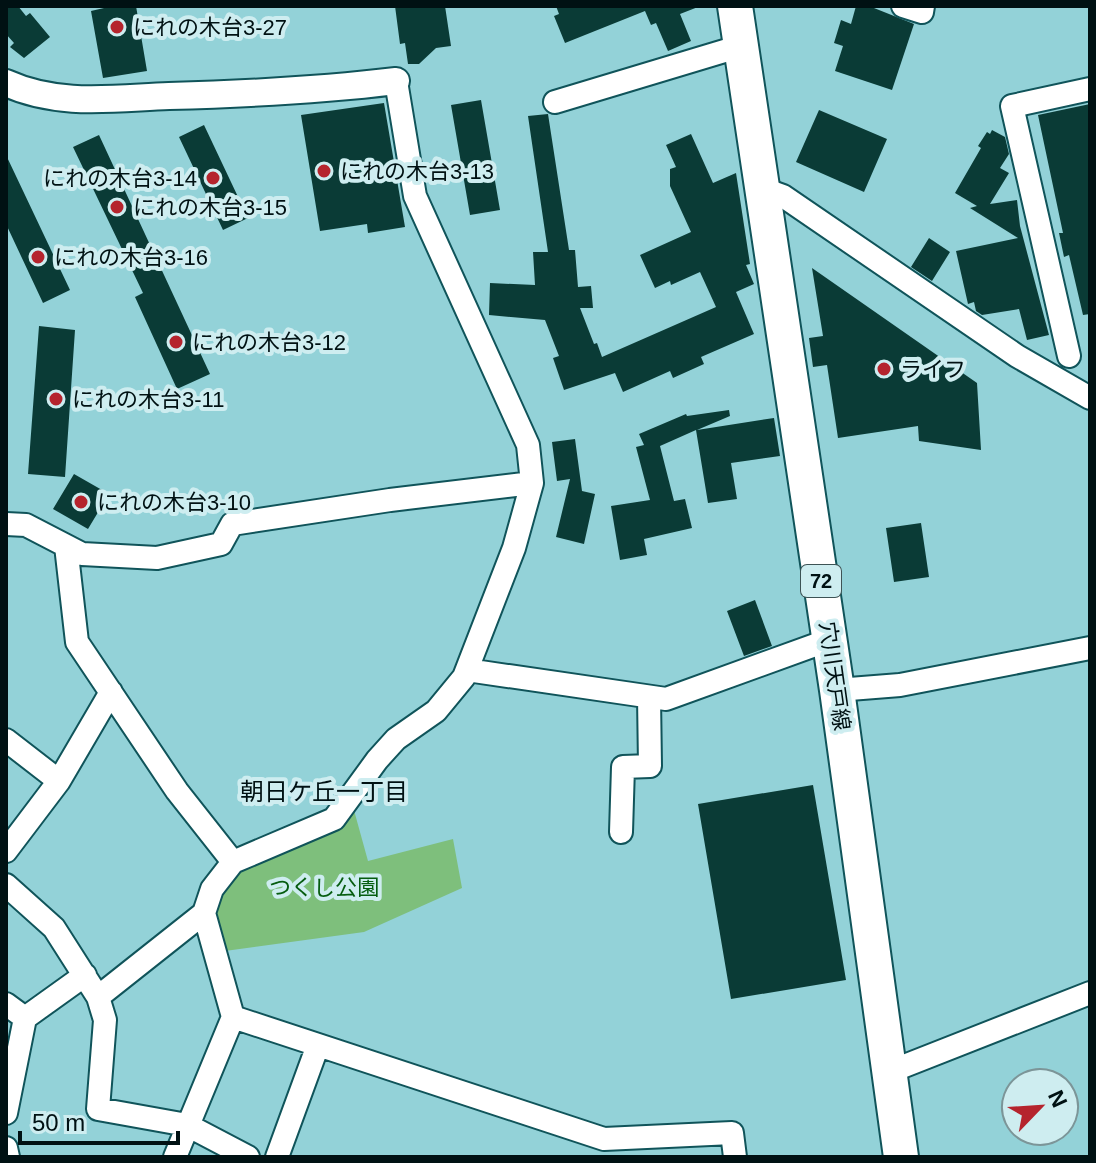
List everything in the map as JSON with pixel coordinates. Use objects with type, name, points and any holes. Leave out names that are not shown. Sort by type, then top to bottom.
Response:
[{"type":"main road","name":"穴川天戸線","points":[[735,6],[837,690],[901,1157]]},
{"type":"street","points":[[903,6],[922,12],[923,6]]},
{"type":"street","points":[[555,102],[741,46]]},
{"type":"street","points":[[6,83],[39,94],[77,101],[238,94],[396,81],[415,196],[528,445],[532,483],[514,548],[467,670],[436,711],[396,739],[334,819],[233,862],[212,889],[204,913],[98,997]]},
{"type":"street","points":[[1041,369],[1079,356],[1012,106],[1090,89]]},
{"type":"street","points":[[761,188],[783,196],[1004,347],[1090,398]]},
{"type":"street","points":[[6,524],[26,525],[82,554],[157,558],[221,544],[232,524],[532,483]]},
{"type":"street","points":[[66,546],[77,642],[177,791],[233,862]]},
{"type":"street","points":[[467,670],[666,699],[829,640]]},
{"type":"street","points":[[837,690],[900,685],[1090,648]]},
{"type":"street","points":[[6,851],[59,781],[111,692]]},
{"type":"street","points":[[621,832],[623,767],[650,766],[649,697]]},
{"type":"street","points":[[6,740],[59,781]]},
{"type":"street","points":[[6,885],[54,928],[98,997],[105,1020],[98,1109],[187,1125],[248,1157]]},
{"type":"street","points":[[175,1157],[233,1017],[204,913]]},
{"type":"street","points":[[6,1113],[25,1018],[85,975]]},
{"type":"street","points":[[889,1072],[1090,993]]},
{"type":"street","points":[[6,1004],[25,1018]]},
{"type":"street","points":[[233,1017],[604,1139],[732,1133],[735,1157]]},
{"type":"street","points":[[277,1157],[318,1045]]},
{"type":"street","points":[[6,1148],[8,1157]]},
{"type":"green space","name":"つくし公園","points":[[352,803],[368,861],[453,839],[462,888],[364,932],[225,951],[213,911],[221,887],[236,870]]},
{"type":"building","points":[[6,6],[18,6],[26,16],[30,13],[50,37],[24,58],[10,47],[14,43],[6,34]]},
{"type":"building","name":"にれの木台3-27","points":[[104,6],[136,6],[147,71],[103,78],[91,11]]},
{"type":"building","points":[[395,6],[445,6],[451,46],[436,48],[419,64],[408,64],[405,43],[400,44]]},
{"type":"building","points":[[556,6],[698,7],[680,14],[691,41],[668,51],[656,23],[651,25],[645,11],[565,43],[554,16],[559,14]]},
{"type":"building","points":[[856,6],[869,6],[914,24],[892,90],[835,71],[843,46],[834,43],[841,20],[851,24]]},
{"type":"building","points":[[481,100],[500,210],[470,215],[451,105]]},
{"type":"building","points":[[384,103],[405,227],[368,233],[367,224],[320,231],[301,115]]},
{"type":"building","points":[[1090,104],[1090,314],[1083,315],[1069,255],[1064,257],[1059,233],[1063,233],[1038,115]]},
{"type":"building","points":[[819,110],[887,139],[864,192],[796,162]]},
{"type":"building","points":[[548,114],[569,250],[575,250],[578,287],[591,286],[593,308],[580,308],[602,357],[716,307],[700,272],[671,285],[670,281],[655,288],[640,255],[691,232],[670,186],[670,169],[676,167],[666,145],[691,134],[713,183],[736,173],[750,264],[746,265],[754,284],[736,292],[754,334],[701,357],[704,364],[673,378],[670,371],[623,392],[615,373],[564,390],[553,358],[559,356],[545,320],[489,315],[490,283],[535,285],[533,252],[548,252],[528,116]]},
{"type":"building","name":"にれの木台3-14","points":[[204,125],[248,218],[223,230],[179,137]]},
{"type":"building","points":[[992,130],[1005,137],[1009,154],[1000,168],[1009,173],[990,204],[1017,200],[1020,226],[1049,335],[1027,340],[1019,309],[982,315],[976,311],[974,302],[968,304],[956,251],[1018,238],[970,208],[977,206],[955,193],[981,148],[978,146],[987,132],[990,134]]},
{"type":"building","points":[[99,135],[210,374],[177,389],[135,297],[143,293],[73,147]]},
{"type":"building","name":"にれの木台3-16","points":[[6,155],[70,290],[43,303],[6,224]]},
{"type":"building","points":[[929,238],[950,252],[932,281],[911,267]]},
{"type":"building","points":[[812,268],[977,383],[981,450],[919,441],[918,426],[838,438],[827,365],[813,367],[809,338],[823,336]]},
{"type":"building","name":"にれの木台3-11","points":[[39,326],[75,330],[65,477],[28,474]]},
{"type":"building","points":[[729,410],[730,416],[697,430],[774,418],[780,456],[731,463],[737,499],[708,503],[696,430],[660,446],[674,501],[685,499],[692,528],[644,539],[647,555],[620,560],[611,506],[650,500],[636,447],[644,445],[639,434],[686,414]]},
{"type":"building","points":[[575,439],[582,491],[595,494],[584,544],[556,537],[570,479],[557,481],[552,442]]},
{"type":"building","name":"にれの木台3-10","points":[[74,474],[109,494],[88,529],[53,509]]},
{"type":"building","points":[[921,523],[929,577],[894,582],[886,528]]},
{"type":"building","points":[[755,600],[772,646],[744,656],[727,611]]},
{"type":"building","points":[[813,785],[846,980],[731,999],[698,804]]},
{"type":"place","name":"にれの木台3-27","points":[[117,27]]},
{"type":"place","name":"にれの木台3-13","points":[[324,171]]},
{"type":"place","name":"にれの木台3-14","points":[[213,178]]},
{"type":"place","name":"にれの木台3-15","points":[[117,207]]},
{"type":"place","name":"にれの木台3-16","points":[[38,257]]},
{"type":"place","name":"にれの木台3-12","points":[[176,342]]},
{"type":"place","name":"ライフ","points":[[884,369]]},
{"type":"place","name":"にれの木台3-11","points":[[56,399]]},
{"type":"place","name":"にれの木台3-10","points":[[81,502]]},
{"type":"district","name":"朝日ケ丘一丁目","points":[[324,792]]}]
